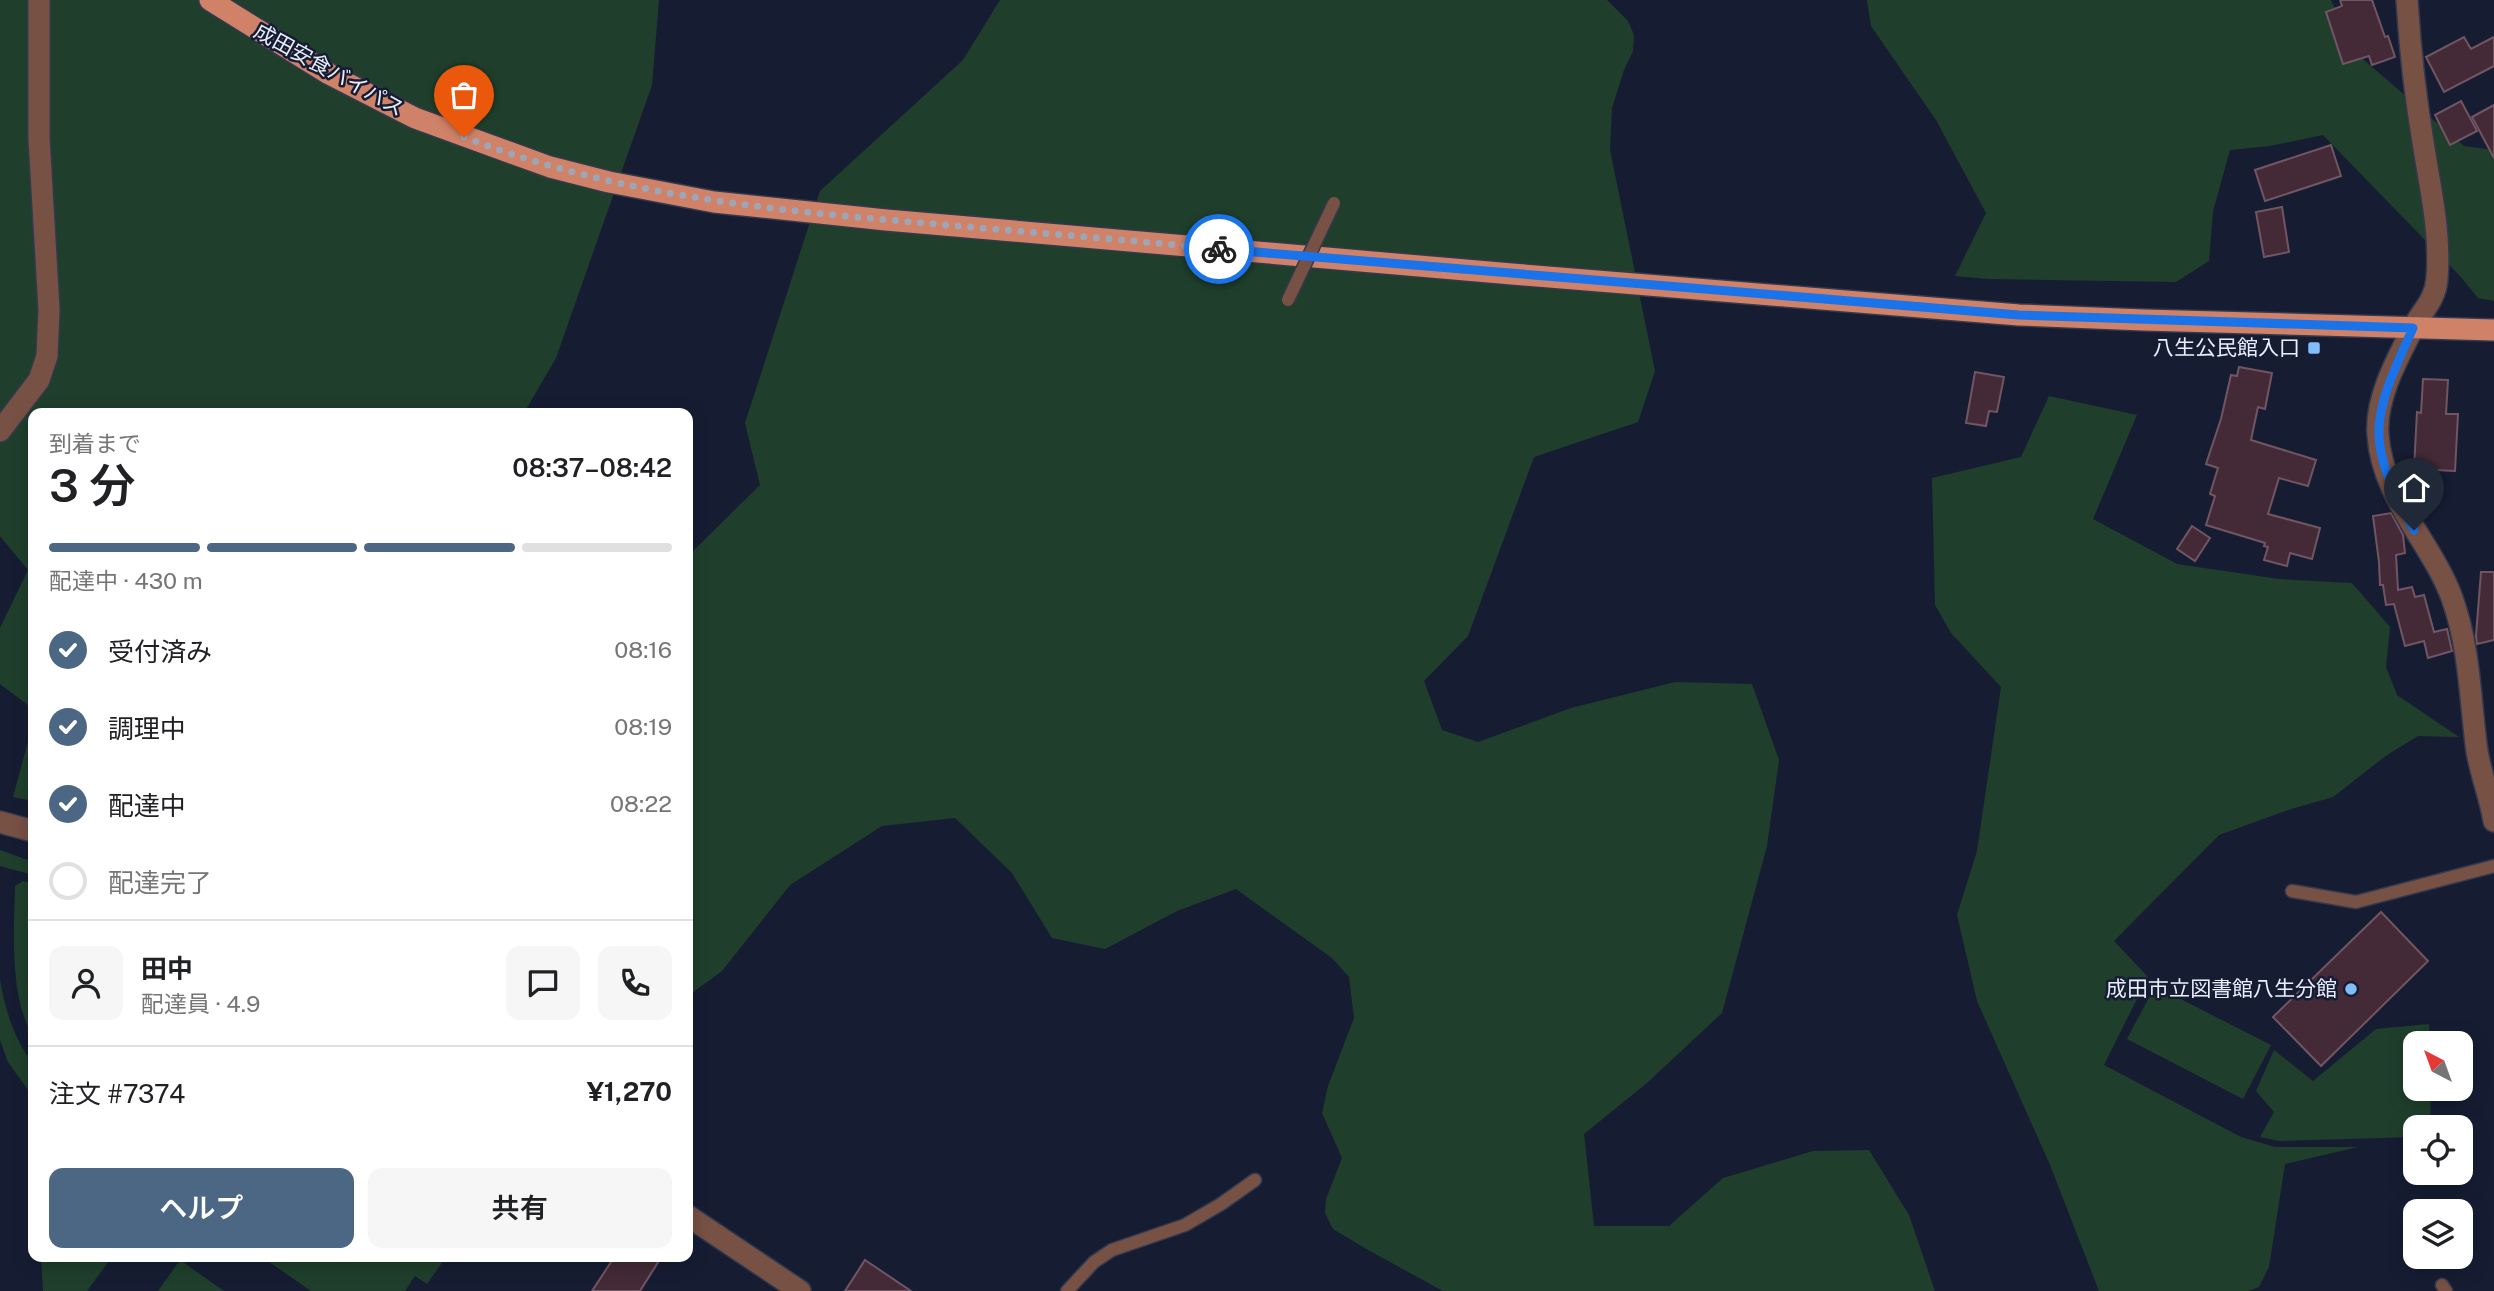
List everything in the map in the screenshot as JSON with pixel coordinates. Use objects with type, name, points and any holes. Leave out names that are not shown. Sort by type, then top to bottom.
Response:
[{"type":"main road","name":"成田安食バイパス","points":[[210,0],[329,74],[415,118],[550,167],[652,191],[714,202],[886,220],[2019,315],[2494,330]]},
{"type":"street","points":[[0,431],[38,380],[47,356],[49,309],[39,138],[40,0]]},
{"type":"street","points":[[2407,0],[2414,92],[2438,235],[2437,281],[2431,304],[2413,328],[2387,385],[2379,413],[2377,434],[2381,455],[2396,496],[2451,595],[2459,620],[2471,680],[2481,776],[2494,821]]},
{"type":"street","points":[[0,822],[28,830]]},
{"type":"street","points":[[693,1219],[800,1291]]},
{"type":"lane","points":[[1287,300],[1334,202]]},
{"type":"lane","points":[[2292,891],[2356,902],[2494,866]]},
{"type":"lane","points":[[1067,1291],[1094,1262],[1112,1250],[1185,1225],[1255,1180]]},
{"type":"green space","points":[[0,0],[659,0],[652,85],[556,358],[527,408],[28,408],[28,570],[0,536]]},
{"type":"green space","points":[[1000,0],[1607,0],[1628,21],[1634,35],[1633,51],[1612,108],[1610,150],[1655,371],[1638,422],[1534,457],[1468,636],[1424,681],[1442,730],[1478,742],[1571,708],[1675,682],[1752,684],[1779,760],[1767,846],[1722,1013],[1647,1083],[1584,1134],[1594,1226],[1669,1226],[1723,1178],[1813,1151],[1869,1150],[1909,1215],[1935,1291],[1443,1291],[1333,1229],[1325,1213],[1326,1199],[1342,1158],[1322,1113],[1328,1086],[1354,1018],[1349,977],[1332,958],[1236,889],[1177,911],[1105,949],[1052,938],[1012,873],[955,818],[882,826],[790,885],[722,971],[693,992],[693,551],[760,485],[745,423],[820,191],[963,60]]},
{"type":"green space","points":[[1867,0],[2331,0],[2357,54],[2464,146],[2494,150],[2494,301],[2478,298],[2323,135],[2270,146],[2230,150],[2213,211],[2209,261],[2176,282],[1988,279],[1955,276],[1986,213],[1936,120],[1871,26]]},
{"type":"green space","points":[[2049,396],[2137,415],[2093,519],[2177,564],[2279,579],[2352,583],[2390,627],[2386,667],[2397,695],[2459,737],[2418,736],[2387,755],[2333,797],[2219,835],[2114,941],[2148,977],[2104,1065],[2241,1137],[2275,1147],[2358,1147],[2285,1164],[2269,1267],[2259,1287],[2248,1291],[2099,1291],[2050,1165],[1977,1001],[1957,915],[1977,851],[2001,687],[1951,633],[1935,605],[1932,478],[2021,457]]},
{"type":"green space","points":[[28,570],[28,705],[0,684],[0,628]]},
{"type":"green space","points":[[28,742],[28,800],[13,797]]},
{"type":"green space","points":[[0,850],[28,860],[28,874],[0,866]]},
{"type":"green space","points":[[23,881],[28,882],[28,1026],[16,983],[15,886]]},
{"type":"green space","points":[[0,979],[11,1024],[28,1056],[28,1090],[8,1062],[0,1040]]},
{"type":"green space","points":[[2155,986],[2271,1045],[2243,1099],[2127,1039]]},
{"type":"green space","points":[[2429,1024],[2429,1031],[2403,1031],[2403,1101],[2430,1101],[2431,1115],[2403,1115],[2403,1137],[2280,1141],[2260,1137],[2274,1112],[2256,1091],[2274,1050],[2313,1081],[2376,1029]]},
{"type":"green space","points":[[41,1262],[108,1262],[87,1291],[43,1291]]},
{"type":"green space","points":[[179,1262],[183,1262],[224,1291],[158,1291]]},
{"type":"green space","points":[[269,1262],[442,1262],[427,1284],[415,1276],[405,1291],[311,1291]]},
{"type":"building","points":[[2340,0],[2372,0],[2395,57],[2372,65],[2369,56],[2343,64],[2326,12],[2342,6]]},
{"type":"building","points":[[2464,37],[2471,49],[2494,37],[2494,66],[2444,92],[2426,57]]},
{"type":"building","points":[[2461,101],[2477,131],[2450,145],[2435,115]]},
{"type":"building","points":[[2494,105],[2494,158],[2472,117]]},
{"type":"building","points":[[2331,145],[2341,176],[2265,201],[2255,170]]},
{"type":"building","points":[[2282,207],[2289,252],[2264,257],[2256,212]]},
{"type":"building","points":[[2239,367],[2272,373],[2265,409],[2258,407],[2251,440],[2316,460],[2308,486],[2279,478],[2268,514],[2320,528],[2312,559],[2290,553],[2287,566],[2264,560],[2268,547],[2264,546],[2265,543],[2206,525],[2215,496],[2210,494],[2218,468],[2206,464],[2221,419],[2231,375],[2237,376]]},
{"type":"building","points":[[1975,372],[2004,377],[1997,412],[1989,411],[1986,426],[1966,423]]},
{"type":"building","points":[[2423,379],[2448,380],[2446,414],[2458,414],[2455,471],[2414,469],[2417,412],[2421,413]]},
{"type":"building","points":[[2391,513],[2403,535],[2405,553],[2396,555],[2398,590],[2412,587],[2415,597],[2424,595],[2434,632],[2447,629],[2452,651],[2428,658],[2424,641],[2405,646],[2394,604],[2386,605],[2383,585],[2380,585],[2373,516]]},
{"type":"building","points":[[2192,526],[2210,538],[2195,561],[2177,549]]},
{"type":"building","points":[[2481,572],[2494,572],[2494,640],[2477,644],[2476,636]]},
{"type":"building","name":"成田市立図書館八生分館","points":[[2381,912],[2428,961],[2321,1066],[2273,1017]]},
{"type":"building","points":[[865,1260],[911,1291],[845,1291]]},
{"type":"building","points":[[611,1262],[658,1262],[640,1291],[592,1291]]},
{"type":"way so far","points":[[464,137],[550,167],[609,182],[714,202],[1219,249]]},
{"type":"place","name":"八生公民館入口","points":[[2314,348]]},
{"type":"place","name":"成田市立図書館八生分館","points":[[2351,989]]},
{"type":"route","points":[[1219,249],[2019,315],[2413,328],[2387,385],[2379,413],[2377,434],[2381,455],[2396,496],[2414,530]]}]
